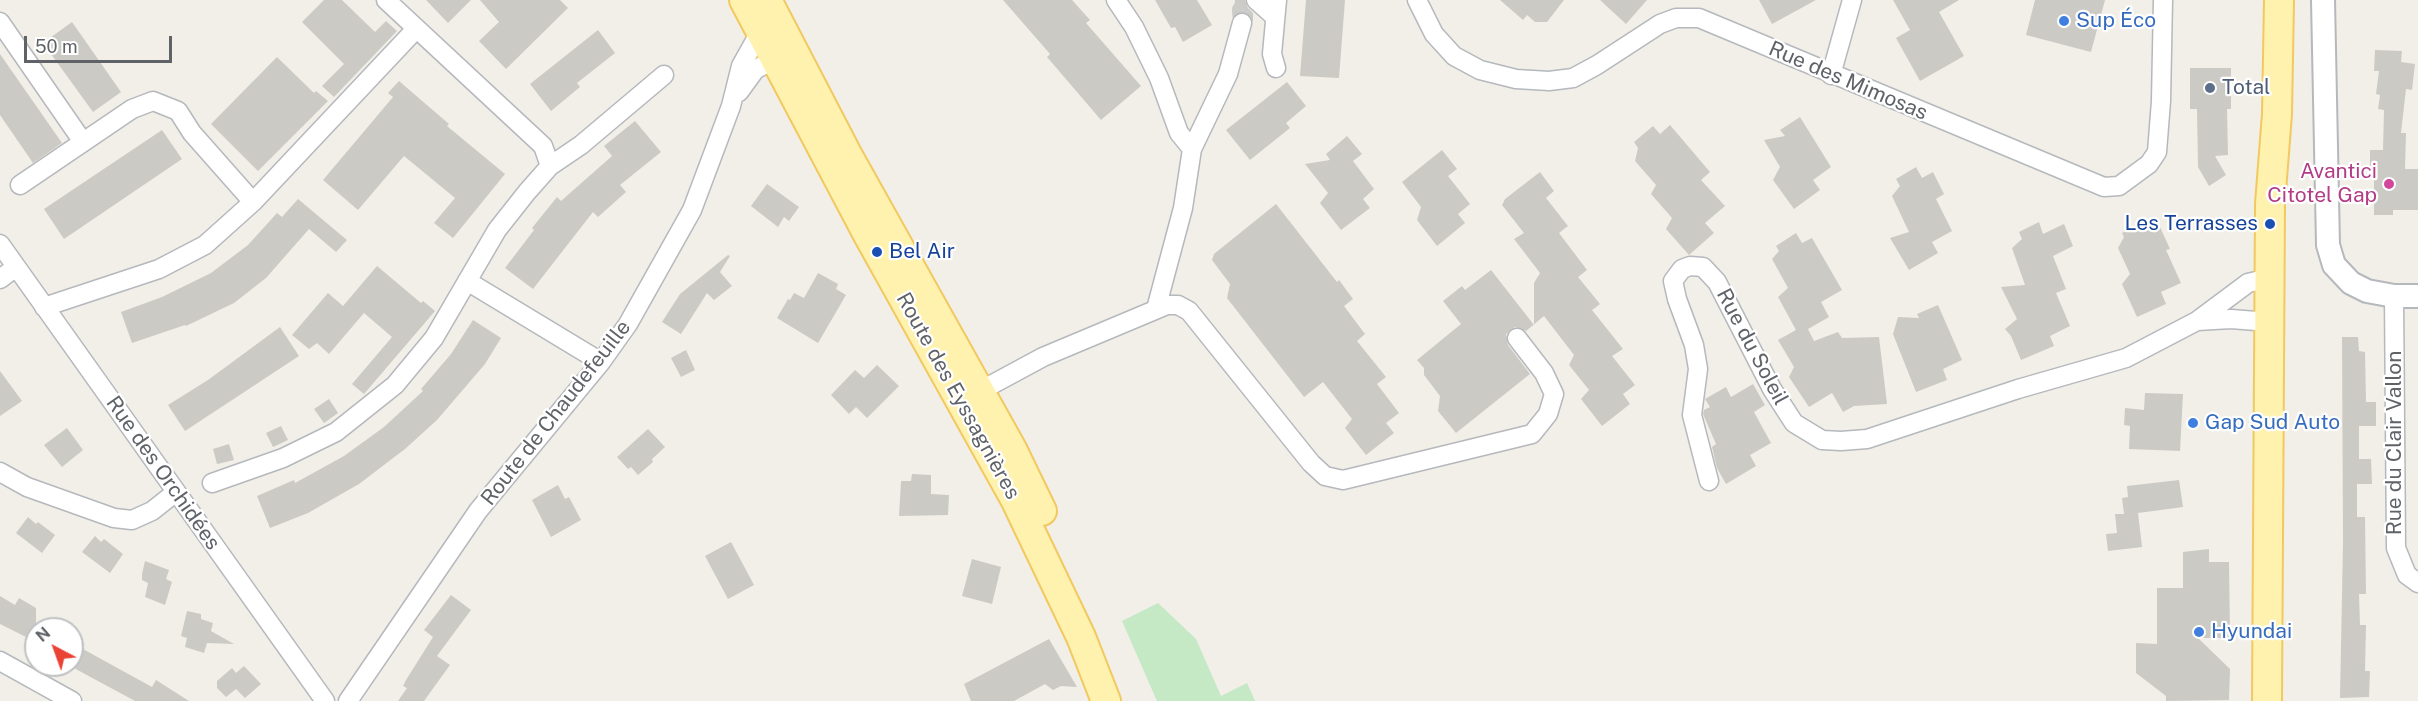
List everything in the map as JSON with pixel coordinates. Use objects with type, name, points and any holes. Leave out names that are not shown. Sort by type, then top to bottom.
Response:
[{"type":"main road","name":"Route des Eyssagnières","points":[[744,0],[771,46],[886,268],[974,403],[1012,449],[1052,534],[1067,574],[1081,637],[1106,701]]},
{"type":"main road","name":"Route des Eyssagnières","points":[[768,0],[974,403]]},
{"type":"main road","points":[[2260,0],[2263,143],[2270,204]]},
{"type":"main road","points":[[2267,701],[2270,204],[2277,114],[2279,0]]},
{"type":"street","points":[[386,0],[543,146],[550,166]]},
{"type":"street","points":[[768,0],[771,46],[827,130],[847,154]]},
{"type":"street","points":[[1116,0],[1134,27],[1159,78],[1179,133],[1192,149]]},
{"type":"street","points":[[1256,0],[1276,8],[1272,54],[1276,68]]},
{"type":"street","name":"Rue des Mimosas","points":[[1417,0],[1434,34],[1454,56],[1480,70],[1516,79],[1549,81],[1573,78],[1660,24],[1676,18],[1699,18],[2104,187],[2119,186],[2149,164],[2157,152],[2162,100],[2163,0]]},
{"type":"street","points":[[1831,75],[1852,0]]},
{"type":"street","points":[[2323,0],[2328,245],[2334,265],[2351,283],[2367,291],[2394,296],[2418,296]]},
{"type":"street","points":[[0,22],[83,142]]},
{"type":"street","points":[[1156,309],[1183,208],[1192,149],[1228,74],[1242,23]]},
{"type":"street","points":[[44,307],[159,268],[205,245],[253,202],[416,29]]},
{"type":"street","name":"Route de Chaudefeuille","points":[[348,701],[478,511],[601,362],[628,324],[692,210],[748,51],[771,46]]},
{"type":"street","name":"Route de Chaudefeuille","points":[[730,106],[771,46]]},
{"type":"street","points":[[212,483],[283,458],[336,432],[394,385],[434,338],[497,230],[550,166],[581,145],[664,75]]},
{"type":"street","points":[[20,185],[132,109],[153,101],[178,111],[192,133],[253,202]]},
{"type":"street","name":"Rue des Orchidées","points":[[0,244],[325,701]]},
{"type":"street","name":"Rue du Soleil","points":[[1708,481],[1692,415],[1698,369],[1696,353],[1673,281],[1682,269],[1690,266],[1703,267],[1717,282],[1772,389],[1794,423],[1822,440],[1841,441],[1867,439],[2018,389],[2126,358],[2197,321],[2248,284],[2269,278]]},
{"type":"street","points":[[0,279],[16,267]]},
{"type":"street","points":[[467,281],[601,362]]},
{"type":"street","name":"Rue du Clair Vallon","points":[[2394,296],[2396,548],[2407,575],[2418,583]]},
{"type":"street","points":[[974,403],[1043,357],[1156,309],[1167,305],[1178,305],[1189,311],[1311,463],[1325,476],[1344,480],[1532,434],[1548,414],[1554,394],[1544,373],[1517,338]]},
{"type":"street","name":"Rue du Soleil","points":[[2197,321],[2231,319],[2269,322]]},
{"type":"street","points":[[0,472],[27,487],[114,518],[132,520],[152,511],[176,492]]},
{"type":"street","points":[[0,661],[72,701]]},
{"type":"green space","points":[[1158,603],[1196,639],[1221,696],[1247,683],[1255,701],[1157,701],[1122,621]]},
{"type":"building","points":[[324,0],[342,0],[375,32],[386,21],[397,31],[334,97],[322,86],[344,64],[302,22]]},
{"type":"building","points":[[426,0],[471,0],[448,23]]},
{"type":"building","points":[[480,0],[560,0],[568,8],[506,69],[479,41],[499,22]]},
{"type":"building","points":[[1003,0],[1072,0],[1090,20],[1086,23],[1141,86],[1101,120],[1047,57],[1050,54]]},
{"type":"building","points":[[1155,0],[1197,0],[1212,25],[1183,42],[1175,27],[1171,28]]},
{"type":"building","points":[[1235,0],[1245,0],[1253,13],[1253,22],[1246,12],[1234,15]]},
{"type":"building","points":[[1306,0],[1345,0],[1339,78],[1300,76]]},
{"type":"building","points":[[1500,0],[1564,0],[1547,22],[1535,22],[1527,15],[1523,20]]},
{"type":"building","points":[[1600,0],[1647,0],[1626,24]]},
{"type":"building","points":[[1759,0],[1816,0],[1772,24]]},
{"type":"building","points":[[1893,0],[1959,0],[1939,12],[1964,56],[1920,81],[1896,38],[1910,30]]},
{"type":"building","name":"Sup Éco","points":[[2035,0],[2105,0],[2091,52],[2026,35]]},
{"type":"building","points":[[72,22],[121,92],[93,112],[43,43]]},
{"type":"building","points":[[598,30],[615,53],[577,83],[580,87],[551,111],[530,84]]},
{"type":"building","points":[[2375,50],[2402,51],[2401,62],[2415,64],[2412,90],[2406,89],[2401,133],[2406,133],[2405,169],[2418,169],[2418,210],[2393,210],[2393,215],[2374,215],[2374,171],[2370,171],[2370,150],[2383,150],[2384,110],[2378,109],[2380,95],[2376,94],[2379,71],[2374,71]]},
{"type":"building","points":[[0,54],[62,143],[33,163],[0,115]]},
{"type":"building","points":[[277,57],[314,93],[316,91],[328,101],[258,171],[211,124]]},
{"type":"building","points":[[2190,68],[2231,68],[2231,109],[2227,109],[2228,155],[2215,156],[2226,175],[2209,186],[2198,167],[2197,109],[2190,109]]},
{"type":"building","points":[[399,81],[449,124],[447,126],[505,174],[453,238],[434,223],[455,198],[404,156],[358,210],[323,180],[393,97],[388,93]]},
{"type":"building","points":[[1287,82],[1306,106],[1286,123],[1290,128],[1250,160],[1226,130]]},
{"type":"building","points":[[1800,117],[1831,167],[1813,180],[1820,190],[1794,209],[1773,180],[1780,167],[1764,140],[1785,136],[1780,130]]},
{"type":"building","points":[[635,121],[661,152],[620,185],[626,192],[598,217],[593,212],[533,289],[505,268],[534,230],[532,228],[557,197],[561,201],[612,156],[604,146]]},
{"type":"building","points":[[1670,125],[1710,172],[1701,180],[1725,206],[1705,223],[1714,233],[1689,255],[1666,229],[1672,218],[1651,194],[1656,185],[1635,161],[1638,148],[1634,142],[1653,126],[1660,134]]},
{"type":"building","points":[[162,130],[182,159],[64,239],[44,209]]},
{"type":"building","points":[[1347,136],[1362,154],[1353,161],[1374,189],[1363,199],[1370,208],[1341,230],[1320,203],[1328,193],[1305,164],[1330,160],[1326,154]]},
{"type":"building","points":[[1442,150],[1457,169],[1448,176],[1470,204],[1458,214],[1465,223],[1437,246],[1417,220],[1421,207],[1402,182]]},
{"type":"building","points":[[1916,167],[1922,178],[1933,172],[1944,194],[1936,199],[1952,231],[1932,242],[1938,253],[1909,270],[1890,238],[1909,232],[1892,196],[1900,186],[1896,179]]},
{"type":"building","points":[[1540,172],[1554,191],[1546,198],[1568,226],[1559,233],[1587,270],[1578,277],[1600,304],[1592,310],[1623,349],[1612,356],[1635,385],[1623,394],[1630,404],[1602,426],[1581,399],[1589,390],[1569,365],[1574,355],[1544,316],[1534,324],[1534,283],[1540,273],[1514,239],[1524,233],[1502,205],[1505,199]]},
{"type":"building","points":[[767,184],[799,207],[789,221],[784,217],[778,227],[751,206]]},
{"type":"building","points":[[298,199],[347,240],[336,252],[309,229],[266,278],[234,303],[186,326],[132,343],[121,312],[162,297],[211,273],[248,245],[277,213],[282,217]]},
{"type":"building","points":[[1276,204],[1353,299],[1344,306],[1365,334],[1357,341],[1386,377],[1377,384],[1399,413],[1386,423],[1394,433],[1366,455],[1345,428],[1352,419],[1323,382],[1304,397],[1227,298],[1230,284],[1212,260],[1214,254]]},
{"type":"building","points":[[2039,222],[2043,234],[2064,224],[2073,246],[2053,256],[2066,289],[2056,293],[2070,326],[2050,336],[2054,346],[2021,360],[2011,336],[2005,329],[2017,319],[2001,287],[2025,285],[2012,248],[2022,239],[2019,232]]},
{"type":"building","points":[[2146,222],[2150,231],[2160,227],[2170,249],[2166,250],[2181,283],[2161,292],[2166,304],[2137,317],[2122,284],[2130,274],[2118,248],[2124,237],[2122,233]]},
{"type":"building","points":[[1796,233],[1802,243],[1812,238],[1842,290],[1821,302],[1829,317],[1808,329],[1814,341],[1838,332],[1842,338],[1879,337],[1887,404],[1854,406],[1843,412],[1832,393],[1809,407],[1789,377],[1794,367],[1778,340],[1796,330],[1778,297],[1788,288],[1772,259],[1779,251],[1776,246]]},
{"type":"building","points":[[728,255],[730,256],[720,272],[732,286],[714,300],[707,293],[681,334],[662,322],[680,294]]},
{"type":"building","points":[[377,266],[421,303],[423,301],[435,311],[364,394],[352,384],[392,337],[364,313],[329,354],[317,343],[309,349],[292,335],[328,293],[343,306]]},
{"type":"building","points":[[1491,270],[1534,325],[1526,331],[1515,327],[1506,334],[1508,345],[1530,374],[1456,433],[1438,411],[1440,396],[1424,375],[1424,368],[1417,360],[1461,324],[1443,301],[1462,286],[1465,290]]},
{"type":"building","points":[[818,273],[838,284],[836,289],[846,295],[818,343],[777,318],[794,293],[804,298]]},
{"type":"building","points":[[1938,305],[1962,360],[1943,369],[1947,380],[1916,392],[1893,334],[1898,317],[1919,318],[1917,314]]},
{"type":"building","points":[[473,320],[501,338],[485,364],[437,420],[405,449],[359,484],[308,513],[270,528],[257,496],[294,480],[295,483],[344,456],[384,427],[423,391],[421,389],[451,354]]},
{"type":"building","points":[[280,327],[299,356],[185,431],[168,405],[208,380]]},
{"type":"building","points":[[2342,337],[2358,337],[2359,351],[2365,352],[2366,402],[2376,402],[2376,426],[2359,426],[2359,459],[2371,459],[2372,484],[2357,484],[2357,517],[2365,517],[2366,594],[2359,594],[2360,625],[2366,625],[2365,671],[2370,671],[2369,697],[2340,698],[2343,543]]},
{"type":"building","points":[[686,350],[695,370],[681,377],[671,358]]},
{"type":"building","points":[[877,365],[899,386],[867,418],[856,407],[849,414],[831,395],[855,370],[864,378]]},
{"type":"building","points":[[0,371],[22,401],[0,416]]},
{"type":"building","points":[[1753,384],[1765,405],[1754,412],[1771,443],[1750,455],[1756,466],[1726,484],[1717,468],[1712,447],[1716,444],[1703,414],[1704,410],[1710,407],[1705,399],[1726,387],[1731,397]]},
{"type":"building","points":[[2145,393],[2183,394],[2180,451],[2129,449],[2130,426],[2124,425],[2125,408],[2144,410]]},
{"type":"building","points":[[329,399],[338,413],[324,423],[314,409]]},
{"type":"building","points":[[281,426],[288,440],[273,447],[266,433]]},
{"type":"building","points":[[67,428],[83,450],[62,467],[44,445]]},
{"type":"building","points":[[648,429],[665,447],[638,475],[631,467],[628,469],[617,457]]},
{"type":"building","points":[[229,444],[234,460],[217,464],[213,449]]},
{"type":"building","points":[[912,474],[931,475],[931,494],[949,495],[948,515],[899,516],[901,481],[911,481]]},
{"type":"building","points":[[2179,480],[2183,507],[2138,513],[2142,547],[2108,551],[2106,534],[2117,533],[2115,514],[2124,514],[2122,498],[2128,497],[2127,486]]},
{"type":"building","points":[[558,485],[565,499],[569,497],[581,520],[551,537],[532,500]]},
{"type":"building","points":[[28,517],[55,535],[42,553],[16,533]]},
{"type":"building","points":[[95,536],[101,542],[104,539],[123,554],[110,573],[82,552]]},
{"type":"building","points":[[731,542],[754,585],[728,599],[705,556]]},
{"type":"building","points":[[2209,549],[2209,562],[2229,562],[2230,638],[2198,638],[2230,669],[2229,700],[2166,701],[2166,696],[2136,673],[2136,643],[2157,644],[2157,588],[2183,588],[2183,552]]},
{"type":"building","points":[[972,559],[1001,567],[992,604],[962,596]]},
{"type":"building","points":[[145,561],[169,570],[166,579],[172,582],[165,605],[145,597],[148,583],[142,580],[142,574]]},
{"type":"building","points":[[451,595],[471,610],[437,656],[450,665],[424,701],[398,701],[407,688],[403,686],[406,680],[433,637],[424,630]]},
{"type":"building","points":[[0,596],[15,605],[19,598],[36,608],[36,617],[24,617],[24,636],[0,624]]},
{"type":"building","points":[[187,611],[201,614],[201,619],[213,623],[211,631],[234,644],[207,643],[204,653],[185,647],[187,638],[181,636]]},
{"type":"building","points":[[1049,639],[1077,687],[1061,686],[1053,690],[1045,684],[1014,701],[971,701],[964,684]]},
{"type":"building","points":[[84,650],[152,687],[156,680],[189,701],[135,701],[84,673]]},
{"type":"building","points":[[244,666],[261,684],[245,698],[236,689],[226,697],[217,688],[217,681],[232,668],[236,673]]},
{"type":"tunnel","points":[[1242,23],[1241,10],[1253,0]]},
{"type":"place","name":"Sup Éco","points":[[2064,21]]},
{"type":"place","name":"Total","points":[[2210,88]]},
{"type":"place","name":"Avantici Citotel Gap","points":[[2389,184]]},
{"type":"place","name":"Les Terrasses","points":[[2270,224]]},
{"type":"place","name":"Bel Air","points":[[877,252]]},
{"type":"place","name":"Gap Sud Auto","points":[[2193,423]]},
{"type":"place","name":"Hyundai","points":[[2199,632]]}]
